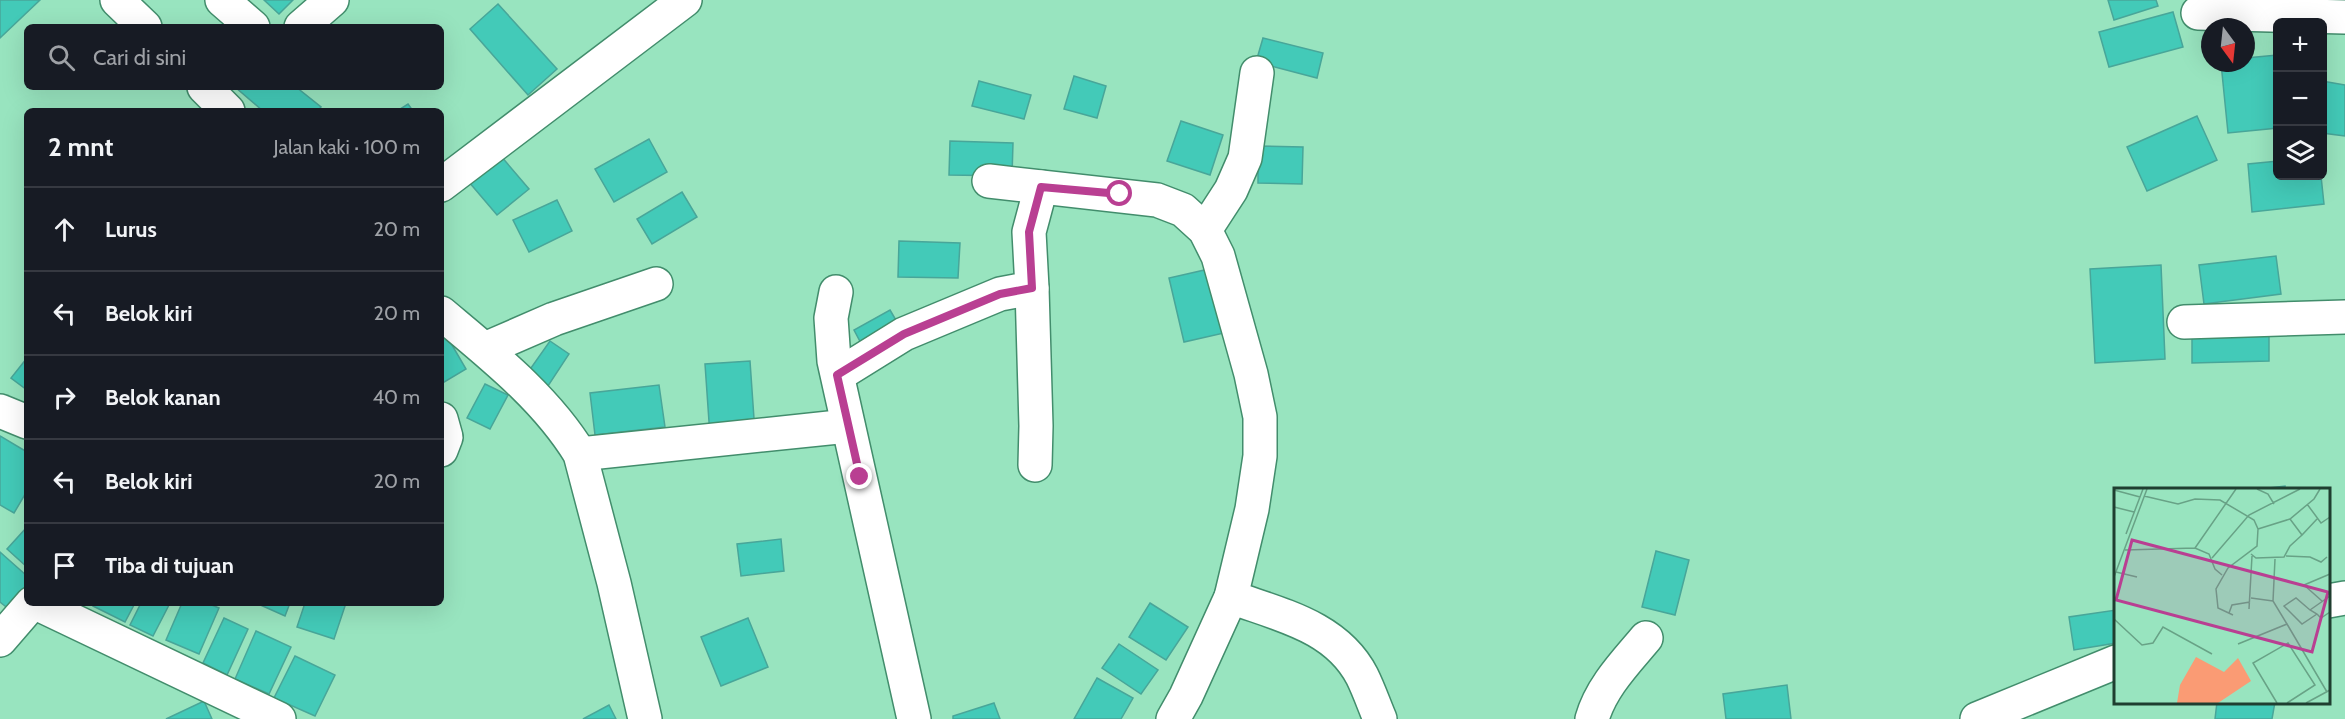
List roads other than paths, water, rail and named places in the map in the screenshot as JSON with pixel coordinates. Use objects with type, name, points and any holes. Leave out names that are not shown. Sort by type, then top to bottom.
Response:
[{"type":"street","points":[[117,0],[142,24]]},
{"type":"street","points":[[222,0],[250,24]]},
{"type":"street","points":[[304,24],[332,0]]},
{"type":"street","points":[[444,183],[685,0]]},
{"type":"street","points":[[2198,13],[2345,17]]},
{"type":"street","points":[[1205,230],[1231,190],[1245,158],[1257,73]]},
{"type":"street","points":[[207,90],[225,108]]},
{"type":"street","points":[[989,181],[1015,182],[1157,200],[1183,210],[1205,230],[1218,256],[1251,374],[1260,417],[1260,456],[1252,509],[1231,597],[1186,696],[1173,719]]},
{"type":"street","points":[[1035,465],[1036,426],[1029,232],[1041,187]]},
{"type":"street","points":[[485,349],[554,320],[656,284]]},
{"type":"street","points":[[837,375],[904,334],[1000,294],[1032,288]]},
{"type":"street","points":[[836,292],[831,318],[834,361],[914,719]]},
{"type":"street","points":[[444,315],[485,349],[529,391],[572,441],[580,454],[614,583],[645,719]]},
{"type":"street","points":[[2184,322],[2345,317]]},
{"type":"street","points":[[0,411],[24,421]]},
{"type":"street","points":[[580,454],[848,426]]},
{"type":"street","points":[[1231,597],[1308,625],[1329,637],[1347,654],[1362,675],[1380,719]]},
{"type":"street","points":[[2330,601],[2345,598]]},
{"type":"street","points":[[0,640],[31,606]]},
{"type":"street","points":[[40,606],[279,719]]},
{"type":"street","points":[[1592,719],[1611,680],[1646,638]]},
{"type":"street","points":[[1977,719],[2114,662]]}]
